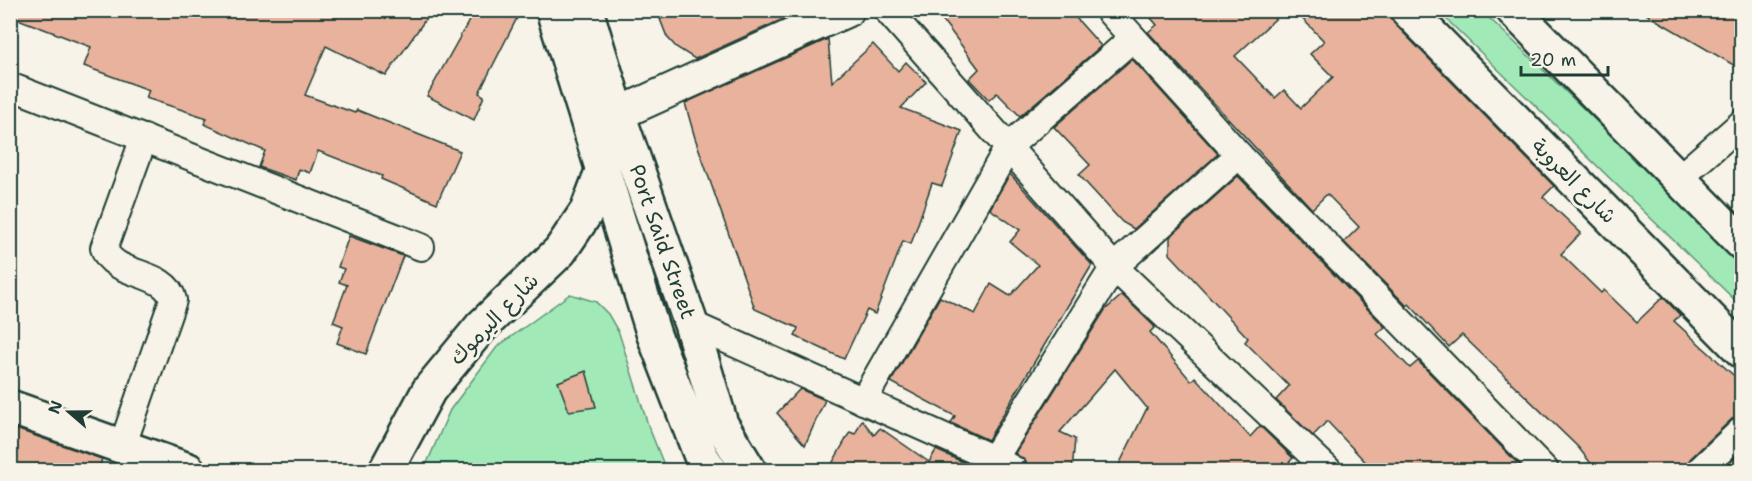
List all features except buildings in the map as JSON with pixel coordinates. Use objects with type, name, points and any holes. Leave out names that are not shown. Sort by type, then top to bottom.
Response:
[{"type":"main road","points":[[553,10],[654,335],[700,456],[710,471]]},
{"type":"main road","name":"Port Said Street","points":[[586,10],[618,114],[691,324],[721,424],[749,471]]},
{"type":"main road","name":"شارع العروبة","points":[[1407,10],[1742,351]]},
{"type":"main road","points":[[1513,10],[1742,243]]},
{"type":"main road","name":"شارع اليرموك","points":[[386,471],[429,390],[481,327],[561,251],[587,211],[603,169]]},
{"type":"main road","points":[[10,407],[188,471]]},
{"type":"street","points":[[618,114],[848,10]]},
{"type":"street","points":[[887,10],[1114,267],[1328,471]]},
{"type":"street","points":[[1108,10],[1239,155],[1545,471]]},
{"type":"street","points":[[863,400],[1009,146],[1133,38]]},
{"type":"street","points":[[10,86],[421,247]]},
{"type":"street","points":[[1678,179],[1742,123]]},
{"type":"street","points":[[122,447],[173,300],[168,288],[109,258],[104,248],[144,138]]},
{"type":"street","points":[[691,324],[1004,465],[1114,267],[1239,155]]},
{"type":"street","points":[[1700,471],[1742,430]]},
{"type":"green space","points":[[1438,11],[1482,11],[1741,260],[1741,306]]},
{"type":"green space","points":[[570,294],[596,302],[608,314],[619,333],[648,425],[666,470],[424,470],[450,410],[497,347]]}]
